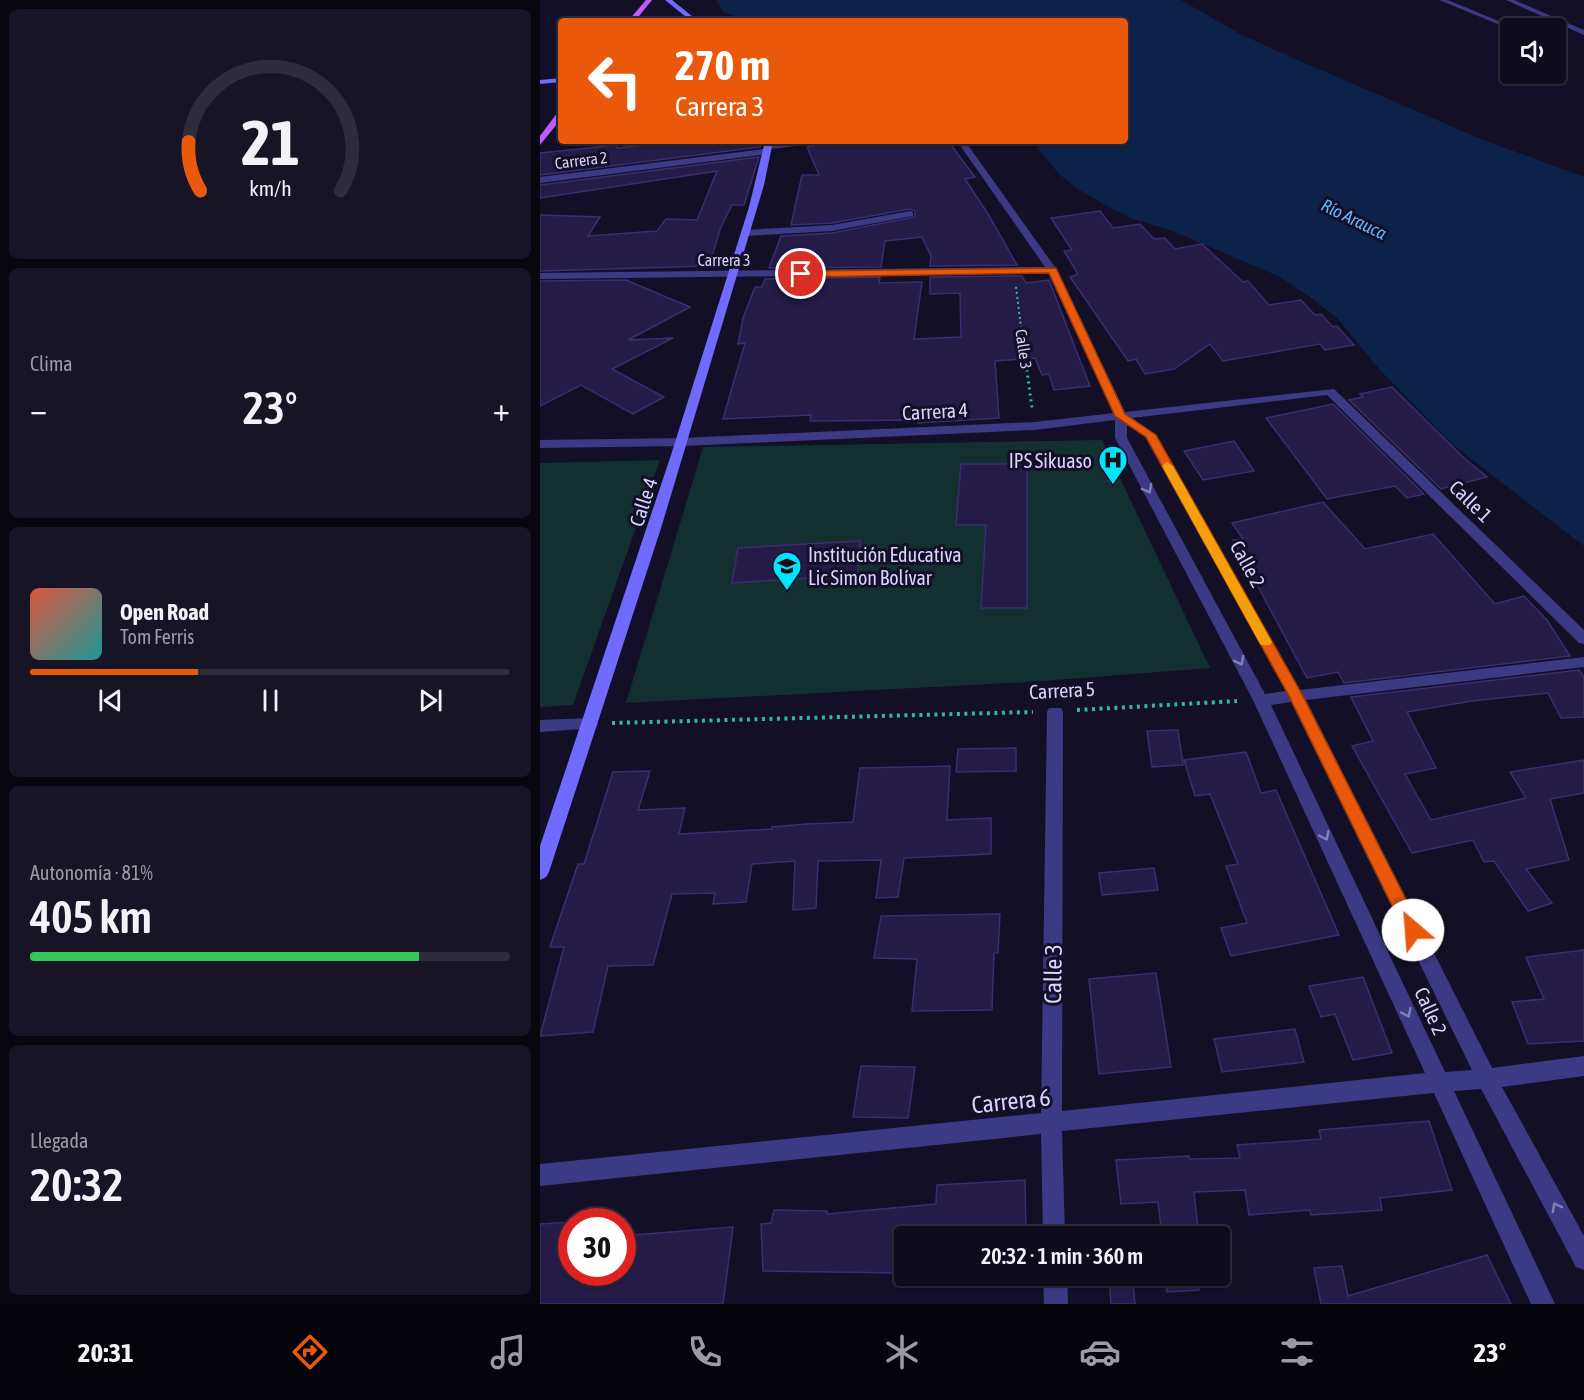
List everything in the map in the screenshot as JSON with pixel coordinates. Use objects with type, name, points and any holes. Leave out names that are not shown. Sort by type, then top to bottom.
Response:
[{"type":"main road","points":[[634,18],[649,0]]},
{"type":"main road","points":[[540,142],[558,118]]},
{"type":"street","points":[[668,0],[691,18]]},
{"type":"street","points":[[1442,0],[1500,23]]},
{"type":"street","points":[[1512,1],[1534,0]]},
{"type":"street","points":[[1512,1],[1584,33]]},
{"type":"street","points":[[1566,28],[1571,27]]},
{"type":"street","points":[[540,82],[558,80]]},
{"type":"street","name":"Carrera 2","points":[[540,180],[790,144]]},
{"type":"street","name":"Calle 2","points":[[964,144],[1053,270],[1121,416],[1121,438],[1261,700],[1543,1304]]},
{"type":"street","name":"Calle 4","points":[[540,872],[683,442],[730,275],[746,233],[768,146]]},
{"type":"street","points":[[746,233],[832,228],[910,214]]},
{"type":"street","name":"Carrera 3","points":[[540,276],[1053,270]]},
{"type":"street","name":"Carrera 4","points":[[540,444],[683,442],[1035,426],[1330,391]]},
{"type":"street","name":"Calle 1","points":[[1330,391],[1584,639]]},
{"type":"street","name":"Calle 2","points":[[1121,416],[1150,435],[1296,696],[1487,1079],[1584,1259]]},
{"type":"street","points":[[1261,700],[1584,662]]},
{"type":"street","name":"Calle 3","points":[[1054,1226],[1051,1122],[1055,712]]},
{"type":"street","points":[[540,726],[590,724]]},
{"type":"street","name":"Carrera 6","points":[[540,1175],[1439,1082],[1487,1079],[1584,1066]]},
{"type":"street","points":[[1055,1286],[1056,1304]]},
{"type":"path","name":"Calle 3","points":[[1014,272],[1035,426]]},
{"type":"path","name":"Carrera 5","points":[[590,724],[1055,712],[1261,700]]},
{"type":"green space","points":[[1102,440],[1210,668],[1029,682],[626,703],[703,447]]},
{"type":"green space","points":[[660,460],[573,705],[540,707],[540,463]]},
{"type":"water","name":"Río Arauca","points":[[716,0],[1181,0],[1242,35],[1284,54],[1481,139],[1584,177],[1584,546],[1453,445],[1379,369],[1338,319],[1310,297],[1280,277],[1173,231],[1133,219],[1076,188],[1059,174],[1034,144],[1128,144],[1128,18],[738,18],[723,11]]},
{"type":"building","points":[[658,144],[758,144],[760,147],[540,175],[540,153],[616,145],[617,148]]},
{"type":"building","points":[[823,144],[950,144],[975,177],[965,179],[1017,265],[930,266],[931,256],[922,237],[885,241],[881,267],[769,268],[781,236],[832,233],[915,217],[915,211],[910,209],[832,223],[791,225],[802,175],[819,175],[807,147]]},
{"type":"building","points":[[759,157],[744,205],[732,205],[721,227],[709,266],[540,271],[540,215],[600,217],[588,236],[657,231],[666,219],[697,220],[717,171],[540,198],[540,185]]},
{"type":"building","points":[[1100,211],[1113,228],[1140,224],[1154,239],[1165,238],[1175,249],[1202,244],[1243,282],[1248,281],[1269,305],[1301,300],[1315,315],[1321,314],[1333,327],[1337,326],[1354,345],[1325,350],[1320,344],[1223,361],[1210,344],[1174,369],[1145,374],[1136,359],[1128,361],[1070,277],[1078,274],[1064,251],[1072,250],[1051,218]]},
{"type":"building","points":[[1022,276],[1026,283],[1049,280],[1090,386],[1054,390],[1049,374],[1042,375],[1035,358],[995,361],[999,418],[918,423],[918,420],[810,421],[811,415],[723,419],[745,343],[738,344],[743,318],[755,287],[762,287],[765,279],[880,277],[879,283],[922,282],[914,339],[961,337],[960,293],[930,294],[930,277]]},
{"type":"building","points":[[626,280],[690,307],[628,340],[673,338],[612,369],[664,397],[633,414],[581,385],[540,406],[540,281]]},
{"type":"building","points":[[1392,387],[1464,458],[1487,477],[1441,489],[1349,400],[1363,397],[1360,394]]},
{"type":"building","points":[[1333,404],[1424,494],[1407,498],[1395,486],[1327,499],[1266,418]]},
{"type":"building","points":[[1234,441],[1254,471],[1203,480],[1184,451]]},
{"type":"building","points":[[961,464],[1027,464],[1027,608],[981,608],[986,525],[956,525]]},
{"type":"building","points":[[1323,502],[1365,549],[1433,534],[1495,604],[1524,596],[1547,620],[1570,656],[1344,683],[1338,672],[1307,678],[1233,540],[1243,539],[1232,523]]},
{"type":"building","points":[[860,541],[858,575],[732,583],[738,548]]},
{"type":"building","points":[[1579,670],[1584,677],[1584,717],[1561,718],[1548,693],[1472,701],[1407,712],[1436,768],[1405,774],[1431,820],[1526,798],[1510,772],[1584,760],[1584,793],[1550,799],[1569,860],[1526,869],[1552,903],[1528,911],[1494,861],[1484,862],[1473,840],[1412,853],[1352,746],[1373,741],[1351,697]]},
{"type":"building","points":[[1178,730],[1183,765],[1152,767],[1147,731]]},
{"type":"building","points":[[1016,748],[1016,771],[956,772],[958,749]]},
{"type":"building","points":[[1246,752],[1261,793],[1276,790],[1339,935],[1231,956],[1221,928],[1247,923],[1226,866],[1238,864],[1210,794],[1195,796],[1184,760]]},
{"type":"building","points":[[950,766],[947,820],[991,818],[991,854],[904,858],[898,897],[876,898],[881,860],[818,861],[816,908],[793,910],[795,861],[752,864],[746,902],[713,904],[715,893],[672,894],[653,965],[608,966],[593,1032],[540,1036],[564,947],[550,947],[578,864],[584,864],[613,772],[650,771],[638,810],[685,808],[679,834],[853,822],[860,768]]},
{"type":"building","points":[[1154,868],[1158,890],[1102,895],[1099,873]]},
{"type":"building","points":[[1000,914],[998,953],[994,953],[992,1010],[912,1011],[917,959],[874,958],[881,916]]},
{"type":"building","points":[[1584,950],[1584,1041],[1528,1044],[1512,1002],[1544,999],[1526,957]]},
{"type":"building","points":[[1156,973],[1171,1067],[1099,1074],[1089,979]]},
{"type":"building","points":[[1363,977],[1392,1053],[1353,1060],[1335,1014],[1321,1017],[1309,986]]},
{"type":"building","points":[[1295,1029],[1304,1062],[1222,1072],[1214,1039]]},
{"type":"building","points":[[861,1066],[915,1067],[908,1118],[853,1117]]},
{"type":"building","points":[[1429,1121],[1452,1190],[1380,1198],[1382,1210],[1311,1215],[1310,1210],[1249,1215],[1245,1190],[1194,1192],[1198,1226],[1161,1226],[1158,1202],[1121,1204],[1116,1160],[1189,1156],[1190,1159],[1240,1158],[1237,1145],[1321,1139],[1319,1130]]},
{"type":"building","points":[[1025,1180],[1026,1226],[894,1226],[894,1273],[763,1271],[761,1224],[771,1223],[774,1210],[827,1211],[827,1214],[936,1204],[937,1185]]},
{"type":"building","points":[[558,1223],[558,1286],[636,1286],[636,1235],[733,1227],[723,1304],[540,1304],[540,1224]]},
{"type":"building","points":[[1487,1255],[1511,1304],[1321,1304],[1314,1268],[1342,1266],[1348,1296]]},
{"type":"building","points":[[1110,1286],[1133,1286],[1135,1304],[1111,1304]]},
{"type":"building","points":[[1166,1286],[1198,1286],[1199,1290],[1167,1292]]},
{"type":"slow traffic","points":[[1167,466],[1266,642]]},
{"type":"place","name":"IPS Sikuaso","points":[[1113,486]]},
{"type":"place","name":"Institución Educativa Lic Simon Bolívar","points":[[787,592]]},
{"type":"route","points":[[801,274],[1053,270],[1121,416],[1150,435],[1296,696],[1413,930]]}]
